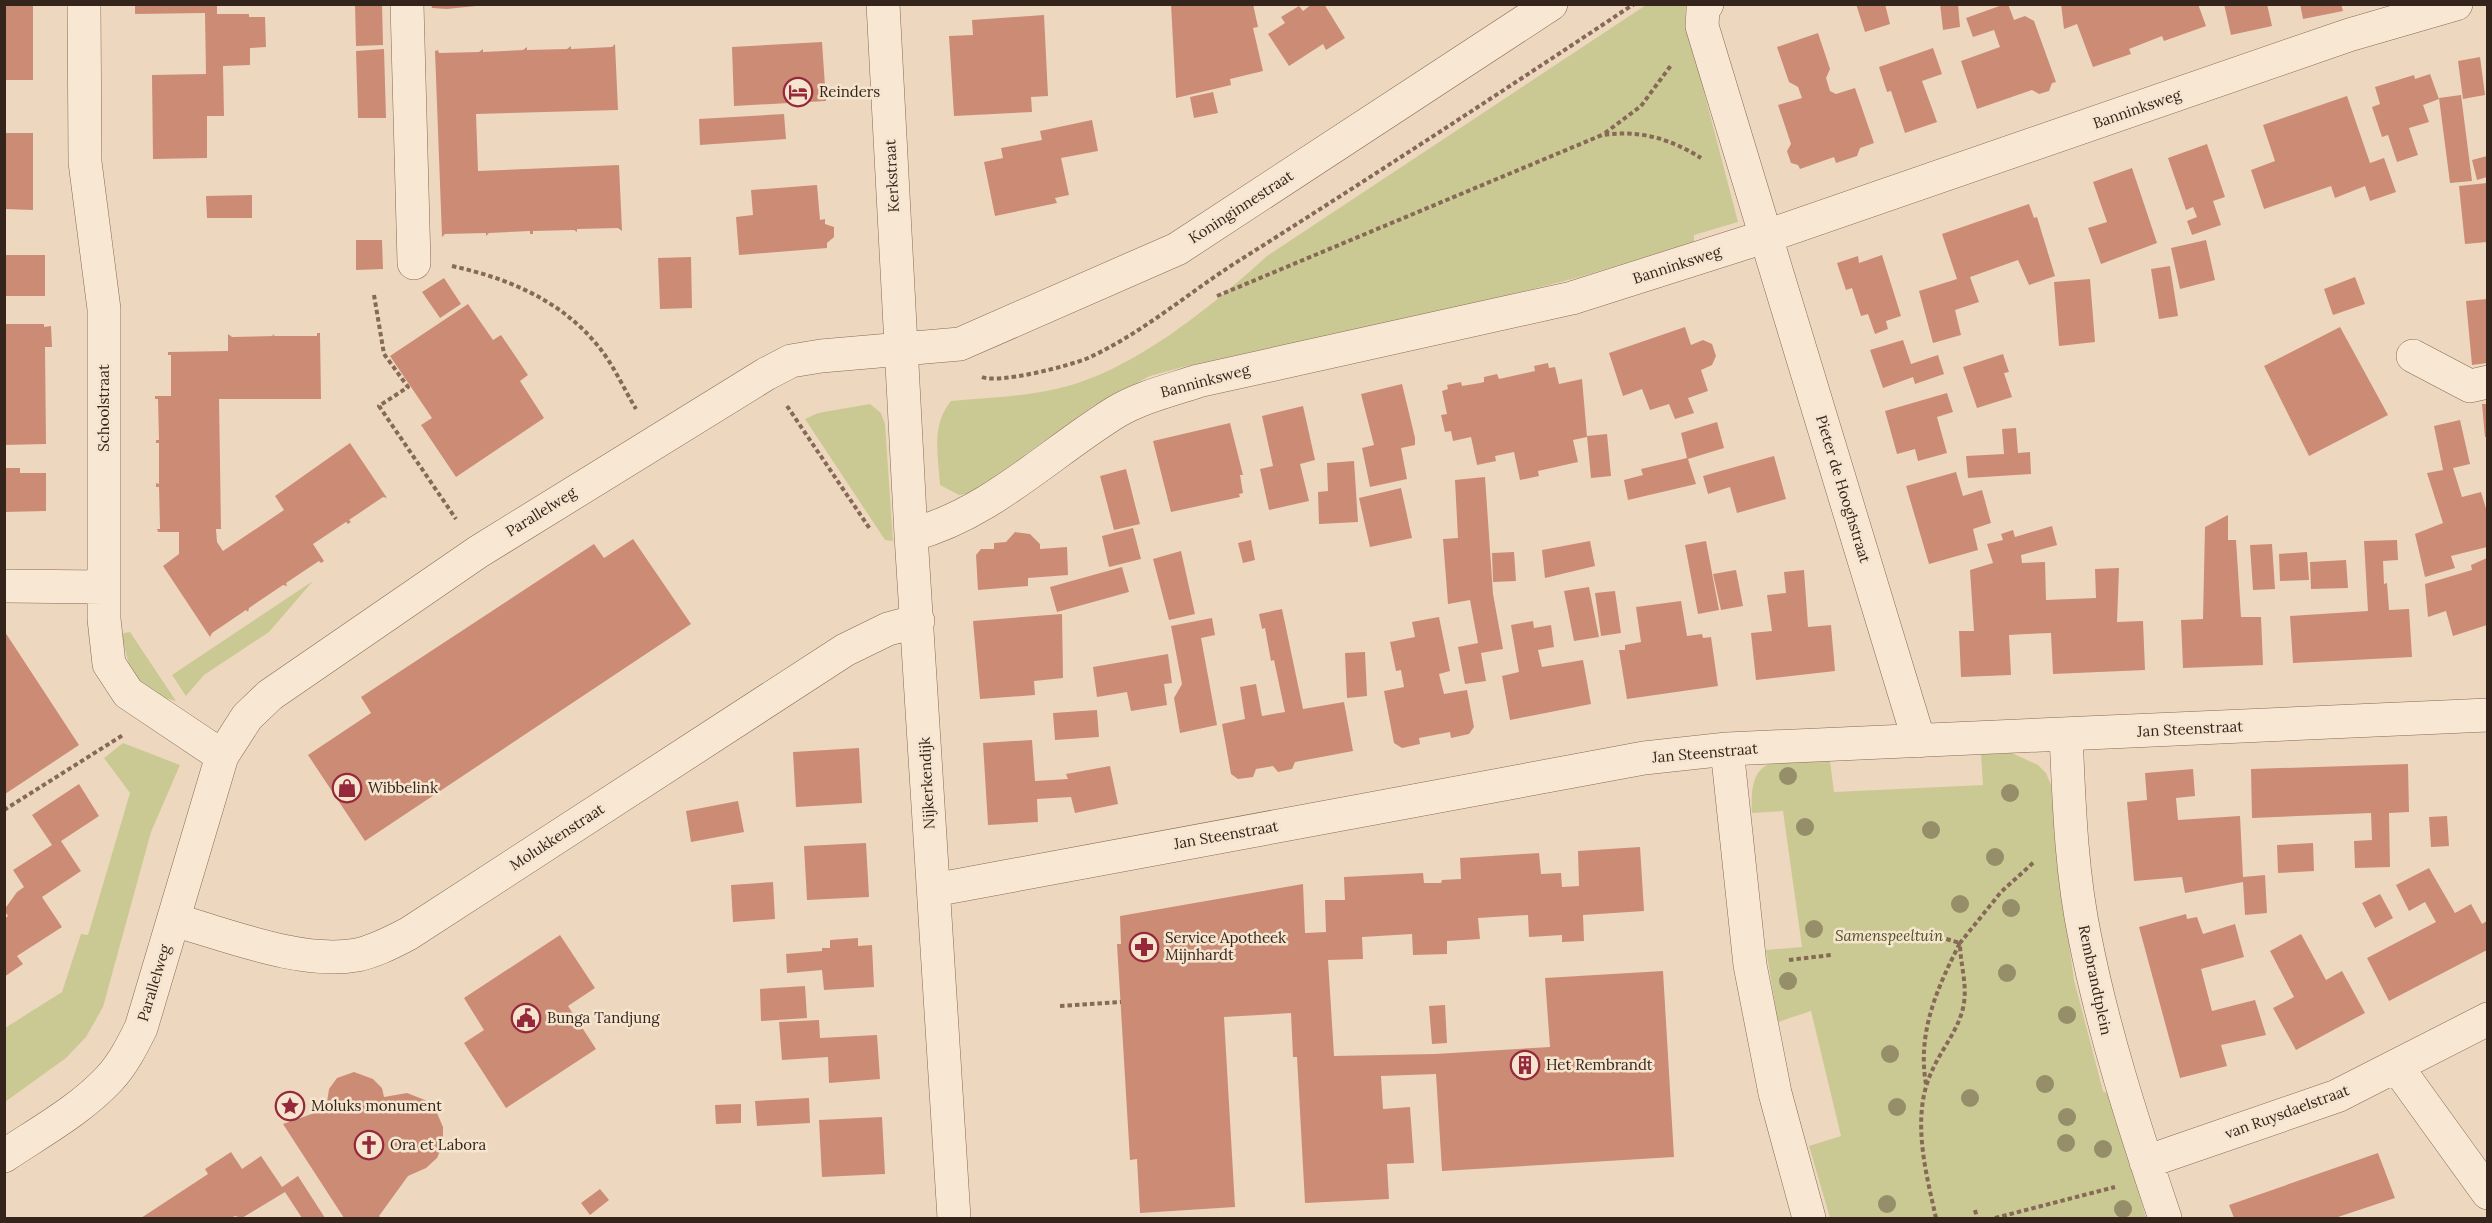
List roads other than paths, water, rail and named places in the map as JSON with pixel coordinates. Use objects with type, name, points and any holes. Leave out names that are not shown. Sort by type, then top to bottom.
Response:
[{"type":"street","name":"Schoolstraat","points":[[84,4],[86,162],[104,309],[104,619],[109,664],[128,693],[156,714],[222,756]]},
{"type":"street","points":[[406,4],[414,263]]},
{"type":"street","name":"Kerkstraat","points":[[883,4],[903,347]]},
{"type":"street","name":"Koninginnestraat","points":[[903,347],[960,344],[1177,249],[1551,4]]},
{"type":"street","name":"Banninksweg","points":[[911,535],[959,519],[1117,411],[1155,395],[1198,381],[1572,298],[1767,236],[2349,35],[2456,4]]},
{"type":"street","name":"Pieter de Hooghstraat","points":[[1705,8],[1702,26],[1919,741]]},
{"type":"street","name":"Parallelweg","points":[[4,1156],[71,1112],[109,1080],[126,1058],[141,1028],[222,756],[247,717],[270,695],[478,552],[766,374],[791,361],[903,347]]},
{"type":"street","name":"Nijkerkendijk","points":[[903,347],[911,535],[954,1218]]},
{"type":"street","points":[[2413,356],[2470,386],[2487,382]]},
{"type":"street","points":[[4,586],[104,587]]},
{"type":"street","name":"Molukkenstraat","points":[[174,920],[299,954],[330,957],[357,955],[384,946],[408,934],[845,650],[888,629],[918,621]]},
{"type":"street","name":"Jan Steenstraat","points":[[934,890],[1644,758],[1727,749],[2487,715]]},
{"type":"street","name":"Rembrandtplein","points":[[2066,734],[2071,836],[2084,936],[2108,1040],[2165,1218]]},
{"type":"street","points":[[1727,749],[1750,965],[1774,1093],[1809,1218]]},
{"type":"street","name":"van Ruysdaelstraat","points":[[2148,1170],[2337,1096],[2487,1019]]},
{"type":"street","points":[[2397,1067],[2487,1193]]},
{"type":"place","name":"Reinders","points":[[798,92]]},
{"type":"place","name":"Wibbelink","points":[[347,788]]},
{"type":"place","name":"Service Apotheek Mijnhardt","points":[[1144,947]]},
{"type":"place","name":"Bunga Tandjung","points":[[526,1018]]},
{"type":"place","name":"Het Rembrandt","points":[[1525,1065]]},
{"type":"place","name":"Moluks monument","points":[[290,1106]]},
{"type":"place","name":"Ora et Labora","points":[[369,1145]]},
{"type":"park label","name":"Samenspeeltuin","points":[[1889,936]]}]
